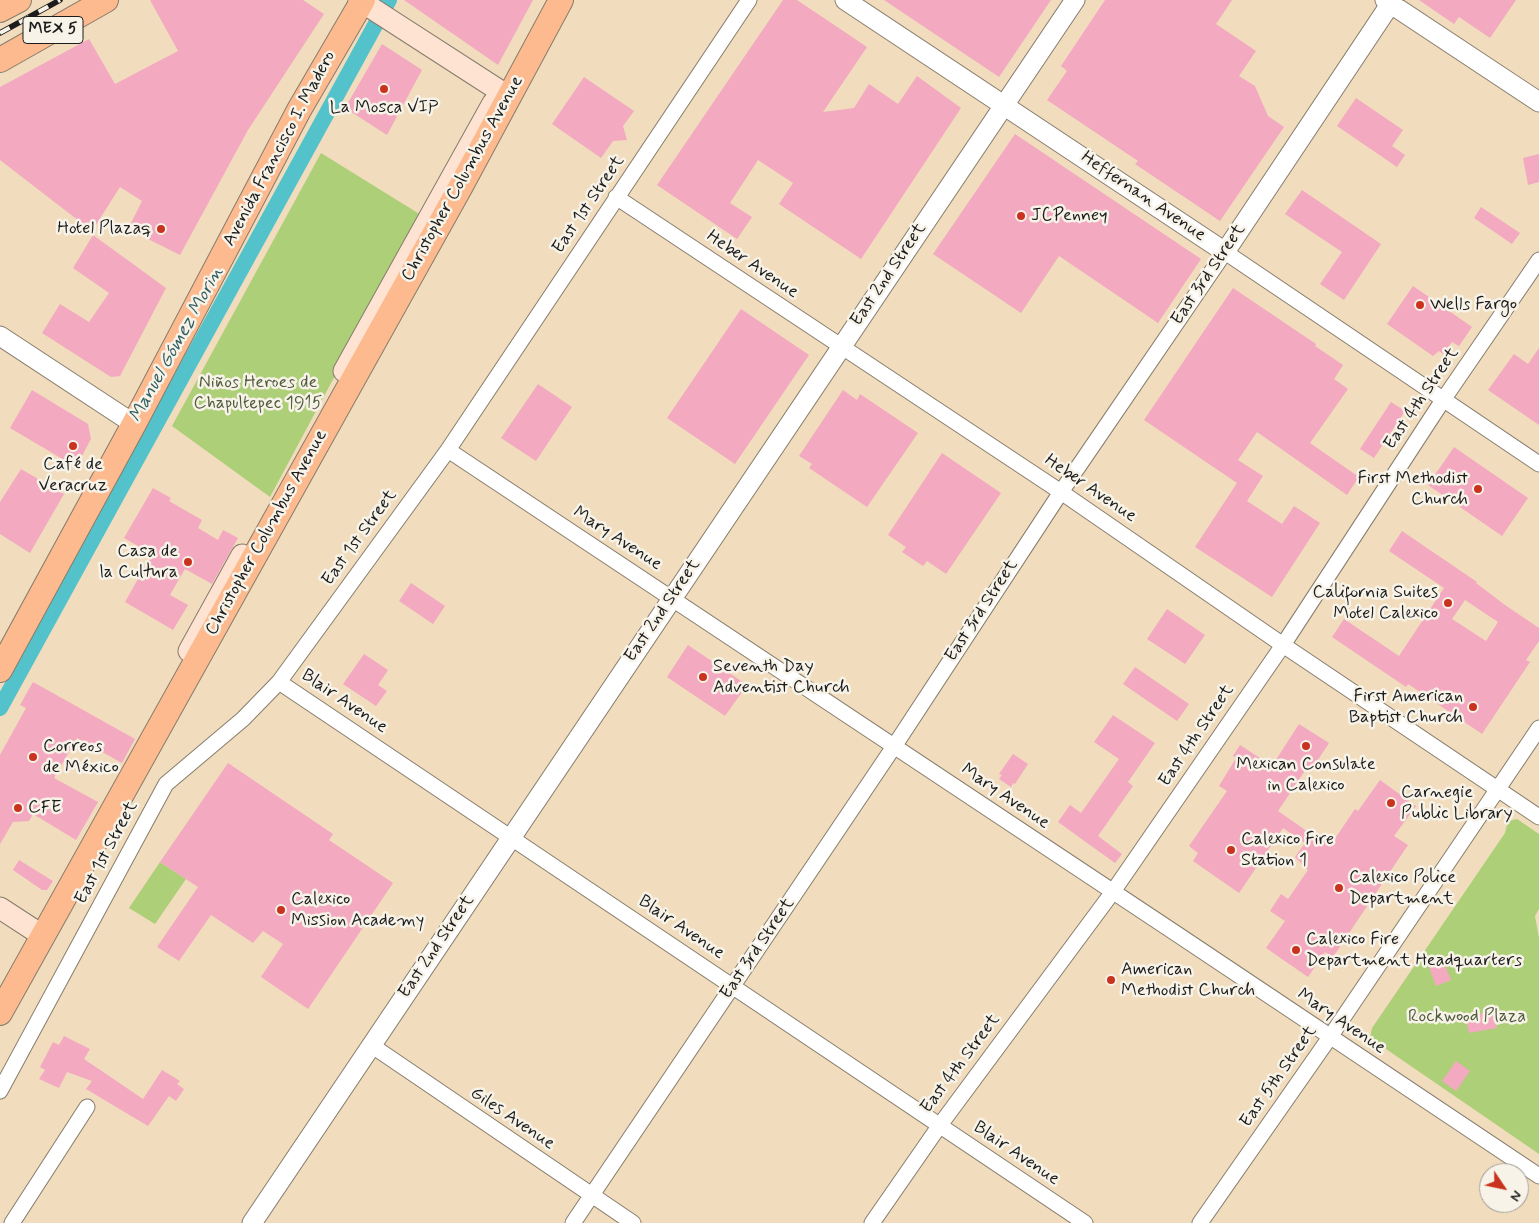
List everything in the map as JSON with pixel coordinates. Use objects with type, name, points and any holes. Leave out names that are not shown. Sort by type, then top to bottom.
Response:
[{"type":"main road","name":"MEX 5","points":[[0,10],[19,0]]},
{"type":"main road","name":"MEX 5","points":[[0,60],[106,0]]},
{"type":"main road","points":[[94,846],[102,812],[123,772],[549,0]]},
{"type":"main road","name":"Christopher Columbus Avenue","points":[[0,1013],[461,186],[561,0]]},
{"type":"main road","points":[[361,1],[500,91]]},
{"type":"main road","name":"Avenida Francisco I. Madero","points":[[0,670],[134,424],[299,110],[361,1]]},
{"type":"main road","points":[[0,908],[43,936]]},
{"type":"street","name":"East 1st Street","points":[[0,1091],[166,784],[243,719],[279,682],[448,450],[750,0]]},
{"type":"street","name":"Heffernan Avenue","points":[[845,0],[1005,104],[1539,464]]},
{"type":"street","name":"East 2nd Street","points":[[252,1223],[1074,0]]},
{"type":"street","points":[[1389,1],[1539,102]]},
{"type":"street","name":"East 3rd Street","points":[[573,1223],[895,745],[1061,492],[1225,252],[1389,1]]},
{"type":"street","name":"Heber Avenue","points":[[616,197],[1061,492],[1283,645],[1539,817]]},
{"type":"street","name":"East 4th Street","points":[[872,1223],[940,1125],[1112,893],[1283,645],[1443,400],[1539,260]]},
{"type":"street","points":[[0,336],[134,424]]},
{"type":"street","name":"Mary Avenue","points":[[448,450],[895,745],[1112,893],[1539,1176]]},
{"type":"street","name":"Blair Avenue","points":[[279,682],[512,836],[1085,1223]]},
{"type":"street","name":"East 5th Street","points":[[1200,1223],[1330,1036],[1539,728]]},
{"type":"street","name":"Giles Avenue","points":[[371,1045],[633,1223]]},
{"type":"street","points":[[12,1223],[88,1107]]},
{"type":"green space","name":"Niños Heroes de Chapultepec 1915","points":[[321,153],[421,215],[270,497],[172,426]]},
{"type":"green space","name":"Rockwood Plaza","points":[[1517,819],[1539,834],[1539,909],[1535,916],[1539,938],[1539,1154],[1370,1038],[1372,1028],[1505,833],[1508,821]]},
{"type":"green space","points":[[160,862],[186,879],[155,924],[129,908]]},
{"type":"building","points":[[150,0],[303,0],[324,14],[248,130],[180,255],[128,229],[142,201],[120,187],[92,231],[0,160],[0,87],[89,39],[115,84],[178,51]]},
{"type":"building","points":[[404,0],[533,0],[498,65]]},
{"type":"building","points":[[783,0],[797,0],[867,47],[823,112],[854,108],[869,84],[898,104],[917,76],[961,108],[861,259],[779,204],[793,183],[758,160],[730,203],[752,217],[737,239],[657,185]]},
{"type":"building","points":[[884,0],[1051,0],[999,77]]},
{"type":"building","points":[[1105,0],[1232,0],[1216,24],[1256,51],[1239,76],[1255,86],[1268,116],[1284,127],[1220,221],[1135,164],[1138,161],[1047,100],[1067,71],[1061,66]]},
{"type":"building","points":[[1419,0],[1516,0],[1490,38],[1459,17],[1454,24]]},
{"type":"building","name":"La Mosca VIP","points":[[382,44],[422,70],[387,135],[345,108]]},
{"type":"building","points":[[584,77],[634,111],[623,126],[627,140],[613,141],[601,158],[552,124]]},
{"type":"building","points":[[1356,98],[1403,130],[1392,146],[1405,155],[1397,167],[1337,126]]},
{"type":"building","points":[[1015,134],[1201,259],[1158,323],[1059,256],[1021,313],[933,254]]},
{"type":"building","points":[[1539,154],[1539,182],[1528,185],[1523,158]]},
{"type":"building","points":[[1302,190],[1381,244],[1344,300],[1320,284],[1342,252],[1285,214]]},
{"type":"building","points":[[1481,207],[1520,233],[1512,244],[1474,218]]},
{"type":"building","points":[[93,235],[166,288],[120,376],[111,377],[42,333],[60,304],[89,322],[109,293],[73,268]]},
{"type":"building","name":"Wells Fargo","points":[[1413,286],[1472,327],[1459,346],[1452,342],[1443,354],[1439,351],[1433,356],[1387,324]]},
{"type":"building","points":[[1233,288],[1316,344],[1315,346],[1343,365],[1334,379],[1348,389],[1310,443],[1359,477],[1347,495],[1257,432],[1238,460],[1263,476],[1247,501],[1282,524],[1294,506],[1320,523],[1272,597],[1195,547],[1237,483],[1144,420]]},
{"type":"building","points":[[741,309],[809,355],[735,464],[667,418]]},
{"type":"building","points":[[1539,348],[1539,425],[1488,390],[1514,354],[1528,364]]},
{"type":"building","points":[[538,384],[572,407],[536,461],[501,438]]},
{"type":"building","points":[[32,390],[88,424],[91,439],[76,467],[10,428]]},
{"type":"building","points":[[843,390],[857,400],[860,394],[918,433],[867,507],[809,468],[812,464],[799,456]]},
{"type":"building","points":[[1391,402],[1405,411],[1374,458],[1360,449]]},
{"type":"building","points":[[1454,447],[1528,498],[1502,536],[1428,485]]},
{"type":"building","points":[[942,453],[1001,493],[946,574],[927,561],[923,566],[902,552],[906,547],[888,535]]},
{"type":"building","points":[[21,469],[64,494],[30,553],[0,534],[0,502]]},
{"type":"building","name":"Casa de la Cultura","points":[[153,488],[171,498],[169,501],[202,520],[198,528],[218,540],[223,530],[238,538],[212,584],[185,569],[170,595],[188,605],[173,630],[125,602],[152,554],[124,538]]},
{"type":"building","points":[[1402,531],[1477,582],[1505,605],[1539,628],[1539,641],[1526,660],[1530,662],[1482,734],[1408,684],[1406,687],[1332,637],[1344,619],[1399,656],[1444,588],[1389,551]],"holes":[[[1465,600],[1498,622],[1486,641],[1452,619]]]},
{"type":"building","points":[[411,583],[445,606],[433,624],[399,601]]},
{"type":"building","points":[[1167,609],[1205,635],[1185,664],[1147,639]]},
{"type":"building","points":[[688,645],[747,685],[725,716],[667,677]]},
{"type":"building","points":[[364,654],[388,670],[378,685],[387,691],[376,706],[343,684]]},
{"type":"building","points":[[1135,667],[1189,704],[1177,721],[1123,684]]},
{"type":"building","name":"Correos de México","points":[[33,682],[135,739],[122,763],[77,738],[54,778],[98,802],[76,840],[33,814],[29,821],[13,822],[0,844],[0,755],[26,708],[20,705]]},
{"type":"building","points":[[1113,715],[1155,743],[1128,782],[1133,786],[1098,836],[1122,854],[1115,863],[1058,822],[1070,805],[1081,813],[1119,759],[1094,742]]},
{"type":"building","points":[[1299,724],[1329,743],[1312,769],[1308,766],[1278,811],[1311,834],[1315,836],[1317,834],[1332,843],[1355,809],[1358,811],[1380,780],[1416,806],[1394,836],[1408,845],[1333,957],[1325,952],[1308,977],[1266,948],[1285,921],[1270,911],[1281,894],[1288,899],[1308,870],[1295,857],[1305,843],[1283,828],[1239,893],[1193,861],[1198,853],[1189,846],[1227,791],[1219,786],[1236,758],[1233,756],[1240,745],[1272,766]]},
{"type":"building","points":[[1013,754],[1028,764],[1011,787],[999,779],[1002,775],[999,774]]},
{"type":"building","points":[[228,763],[333,834],[329,840],[393,883],[308,1009],[261,977],[283,944],[263,931],[253,943],[211,915],[179,961],[157,947],[198,887],[160,862]]},
{"type":"building","points":[[19,860],[53,881],[47,890],[42,890],[13,870]]},
{"type":"building","points":[[1444,962],[1451,980],[1436,986],[1429,967]]},
{"type":"building","points":[[1494,1011],[1497,1028],[1469,1033],[1465,1016]]},
{"type":"building","points":[[64,1036],[90,1049],[84,1059],[143,1099],[162,1070],[180,1081],[177,1084],[184,1089],[176,1101],[169,1096],[148,1126],[86,1089],[92,1081],[67,1072],[59,1088],[39,1079],[45,1070],[40,1067],[53,1042],[59,1045]]},
{"type":"building","points":[[1456,1061],[1470,1071],[1456,1091],[1442,1081]]},
{"type":"waterway","name":"Manuel Gómez Morin","points":[[0,708],[389,0]]},
{"type":"railway","points":[[0,33],[60,0]]},
{"type":"place","name":"La Mosca VIP","points":[[384,89]]},
{"type":"place","name":"JCPenney","points":[[1021,216]]},
{"type":"place","name":"Hotel Plazaq","points":[[161,229]]},
{"type":"place","name":"Wells Fargo","points":[[1420,305]]},
{"type":"place","name":"Café de Veracruz","points":[[73,446]]},
{"type":"place","name":"First Methodist Church","points":[[1478,489]]},
{"type":"place","name":"Casa de la Cultura","points":[[188,562]]},
{"type":"place","name":"California Suites Motel Calexico","points":[[1448,603]]},
{"type":"place","name":"Seventh Day Adventist Church","points":[[703,677]]},
{"type":"place","name":"First American Baptist Church","points":[[1473,707]]},
{"type":"place","name":"Mexican Consulate in Calexico","points":[[1306,746]]},
{"type":"place","name":"Correos de México","points":[[33,757]]},
{"type":"place","name":"Carnegie Public Library","points":[[1391,803]]},
{"type":"place","name":"CFE","points":[[18,808]]},
{"type":"place","name":"Calexico Fire Station 1","points":[[1231,850]]},
{"type":"place","name":"Calexico Police Department","points":[[1339,888]]},
{"type":"place","name":"Calexico Mission Academy","points":[[281,910]]},
{"type":"place","name":"Calexico Fire Department Headquarters","points":[[1296,950]]},
{"type":"place","name":"American Methodist Church","points":[[1111,980]]}]
